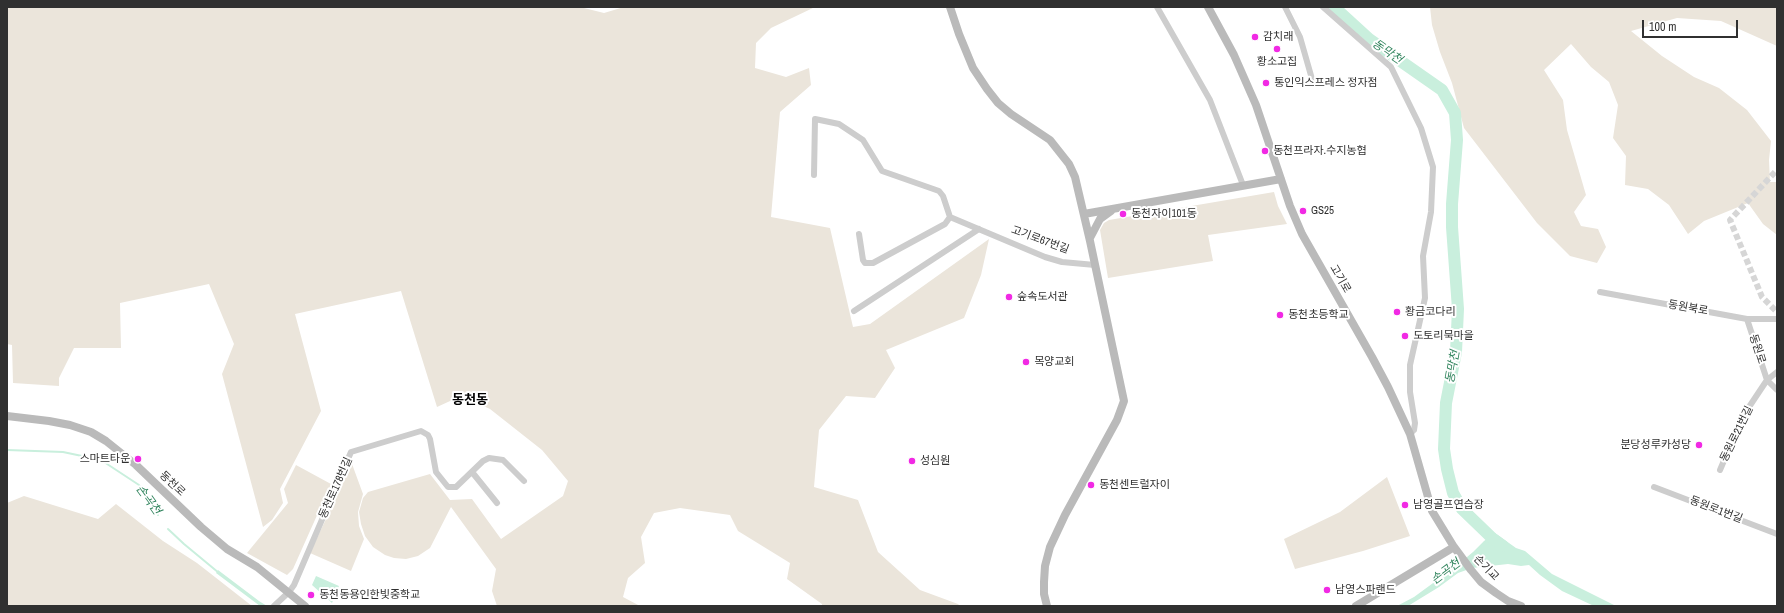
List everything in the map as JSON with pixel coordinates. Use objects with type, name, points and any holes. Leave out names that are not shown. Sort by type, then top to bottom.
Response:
[{"type":"street","points":[[950,7],[958,34],[973,68],[987,89],[998,103],[1011,114],[1050,140],[1069,164],[1075,177],[1090,238],[1124,400],[1117,420],[1065,515],[1050,547],[1045,566],[1044,582],[1044,594],[1047,606]]},
{"type":"street","points":[[1157,7],[1210,100],[1243,185]]},
{"type":"street","name":"고기로","points":[[1208,7],[1234,55],[1256,105],[1302,234],[1388,387],[1410,434],[1432,511],[1462,558]]},
{"type":"street","points":[[1285,7],[1300,37],[1312,79]]},
{"type":"street","points":[[1323,7],[1391,67],[1421,128],[1433,167],[1431,212],[1423,256],[1425,298],[1410,365],[1410,392],[1415,423],[1414,430],[1410,434]]},
{"type":"street","points":[[814,175],[815,119],[839,124],[859,137],[866,144],[882,171],[939,191],[943,196],[950,217],[945,224],[873,263],[865,263],[863,260],[859,234]]},
{"type":"street","points":[[1084,214],[1282,179]]},
{"type":"street","points":[[1090,238],[1100,219],[1114,209]]},
{"type":"street","name":"고기로67번길","points":[[950,217],[1056,260],[1095,265]]},
{"type":"street","points":[[854,311],[979,229]]},
{"type":"street","name":"동원북로","points":[[1600,292],[1747,318],[1777,319]]},
{"type":"street","name":"동원로","points":[[1747,318],[1767,380],[1777,390]]},
{"type":"street","name":"동원로","points":[[1767,380],[1777,372]]},
{"type":"street","name":"동원로21번길","points":[[1720,470],[1743,416],[1767,380]]},
{"type":"street","name":"동천로","points":[[7,416],[49,421],[92,432],[131,461],[176,501],[201,527],[227,549],[257,567],[305,606]]},
{"type":"street","name":"동천로178번길","points":[[275,604],[289,592],[294,585],[351,452],[421,431],[428,435],[436,472],[448,487],[456,487],[485,459],[497,458],[507,462],[524,481]]},
{"type":"street","points":[[472,472],[497,503]]},
{"type":"street","name":"동원로1번길","points":[[1654,487],[1777,534]]},
{"type":"street","points":[[1356,606],[1454,547]]},
{"type":"street","name":"손기교","points":[[1462,558],[1481,582],[1508,604]]},
{"type":"street","points":[[1508,604],[1521,606]]},
{"type":"shaded area","points":[[7,7],[580,7],[604,13],[624,7],[815,7],[771,28],[756,43],[755,68],[786,77],[809,68],[811,85],[780,112],[771,217],[830,228],[853,327],[870,324],[989,239],[981,275],[964,318],[886,350],[895,368],[875,398],[846,396],[819,430],[814,487],[858,500],[878,552],[920,590],[960,606],[822,606],[822,604],[787,579],[790,563],[738,531],[730,515],[680,508],[654,513],[641,537],[645,563],[628,578],[623,597],[640,606],[497,606],[492,591],[496,569],[451,507],[430,548],[418,556],[406,559],[394,558],[385,555],[373,547],[365,536],[361,524],[359,512],[363,498],[368,492],[430,474],[450,500],[472,499],[501,539],[563,496],[568,481],[542,450],[490,409],[461,396],[437,407],[401,291],[295,314],[321,411],[280,489],[283,503],[272,520],[263,527],[222,374],[234,344],[209,284],[120,303],[121,348],[74,348],[59,378],[59,386],[13,383],[12,345],[7,344]]},
{"type":"shaded area","points":[[1430,7],[1777,7],[1777,46],[1721,21],[1677,18],[1631,31],[1662,56],[1694,77],[1719,88],[1747,110],[1771,141],[1769,160],[1770,182],[1777,182],[1777,235],[1763,224],[1748,203],[1704,221],[1688,234],[1669,205],[1648,189],[1625,185],[1626,156],[1613,138],[1618,105],[1609,82],[1591,67],[1571,44],[1544,70],[1563,100],[1567,130],[1586,195],[1574,212],[1581,226],[1598,229],[1606,247],[1597,263],[1570,256],[1537,223],[1464,128],[1452,83],[1440,52],[1432,25]]},
{"type":"shaded area","points":[[1274,192],[1278,206],[1287,224],[1208,235],[1213,261],[1108,278],[1100,230],[1104,223],[1109,220]]},
{"type":"shaded area","points":[[352,464],[363,494],[358,512],[359,526],[364,539],[351,571],[310,553]]},
{"type":"shaded area","points":[[296,465],[331,484],[293,569],[287,575],[247,553],[288,503],[284,489]]},
{"type":"shaded area","points":[[1387,477],[1410,536],[1363,551],[1295,569],[1284,539],[1340,512]]},
{"type":"shaded area","points":[[24,496],[98,519],[116,504],[163,541],[197,563],[252,606],[7,606],[7,503]]},
{"type":"shaded area","points":[[1495,533],[1516,548],[1525,551],[1552,574],[1616,606],[1594,606],[1562,591],[1529,565],[1521,566],[1508,564],[1472,568],[1458,573],[1439,587],[1408,606],[1397,606],[1414,597],[1455,567]]},
{"type":"shaded area","points":[[218,570],[267,606],[260,606],[216,573]]},
{"type":"shaded area","points":[[316,576],[339,586],[332,603],[312,585]]},
{"type":"waterway","name":"동막천","points":[[1334,7],[1369,39],[1442,90],[1455,113],[1457,140],[1452,204],[1452,227],[1458,309],[1456,352],[1446,403],[1444,449],[1453,493],[1462,509],[1492,538],[1503,546]]},
{"type":"waterway","name":"손곡천","points":[[7,450],[63,452],[101,460],[139,485],[149,498],[158,515]]},
{"type":"waterway","name":"손곡천","points":[[168,529],[219,573]]},
{"type":"tunnel","points":[[1775,172],[1730,220],[1762,297],[1777,312]]},
{"type":"place","name":"감치래","points":[[1255,37]]},
{"type":"place","name":"황소고집","points":[[1277,49]]},
{"type":"place","name":"통인익스프레스 정자점","points":[[1266,83]]},
{"type":"place","name":"동천프라자.수지농협","points":[[1265,151]]},
{"type":"place","name":"GS25","points":[[1303,211]]},
{"type":"place","name":"동천자이101동","points":[[1123,214]]},
{"type":"place","name":"숲속도서관","points":[[1009,297]]},
{"type":"place","name":"황금코다리","points":[[1397,312]]},
{"type":"place","name":"동천초등학교","points":[[1280,315]]},
{"type":"place","name":"도토리묵마을","points":[[1405,336]]},
{"type":"place","name":"목양교회","points":[[1026,362]]},
{"type":"place","name":"분당성루카성당","points":[[1699,445]]},
{"type":"place","name":"스마트타운","points":[[138,459]]},
{"type":"place","name":"성심원","points":[[912,461]]},
{"type":"place","name":"동천센트럴자이","points":[[1091,485]]},
{"type":"place","name":"남영골프연습장","points":[[1405,505]]},
{"type":"place","name":"남영스파랜드","points":[[1327,590]]},
{"type":"place","name":"동천동용인한빛중학교","points":[[311,595]]},
{"type":"district","name":"동천동","points":[[470,401]]}]
